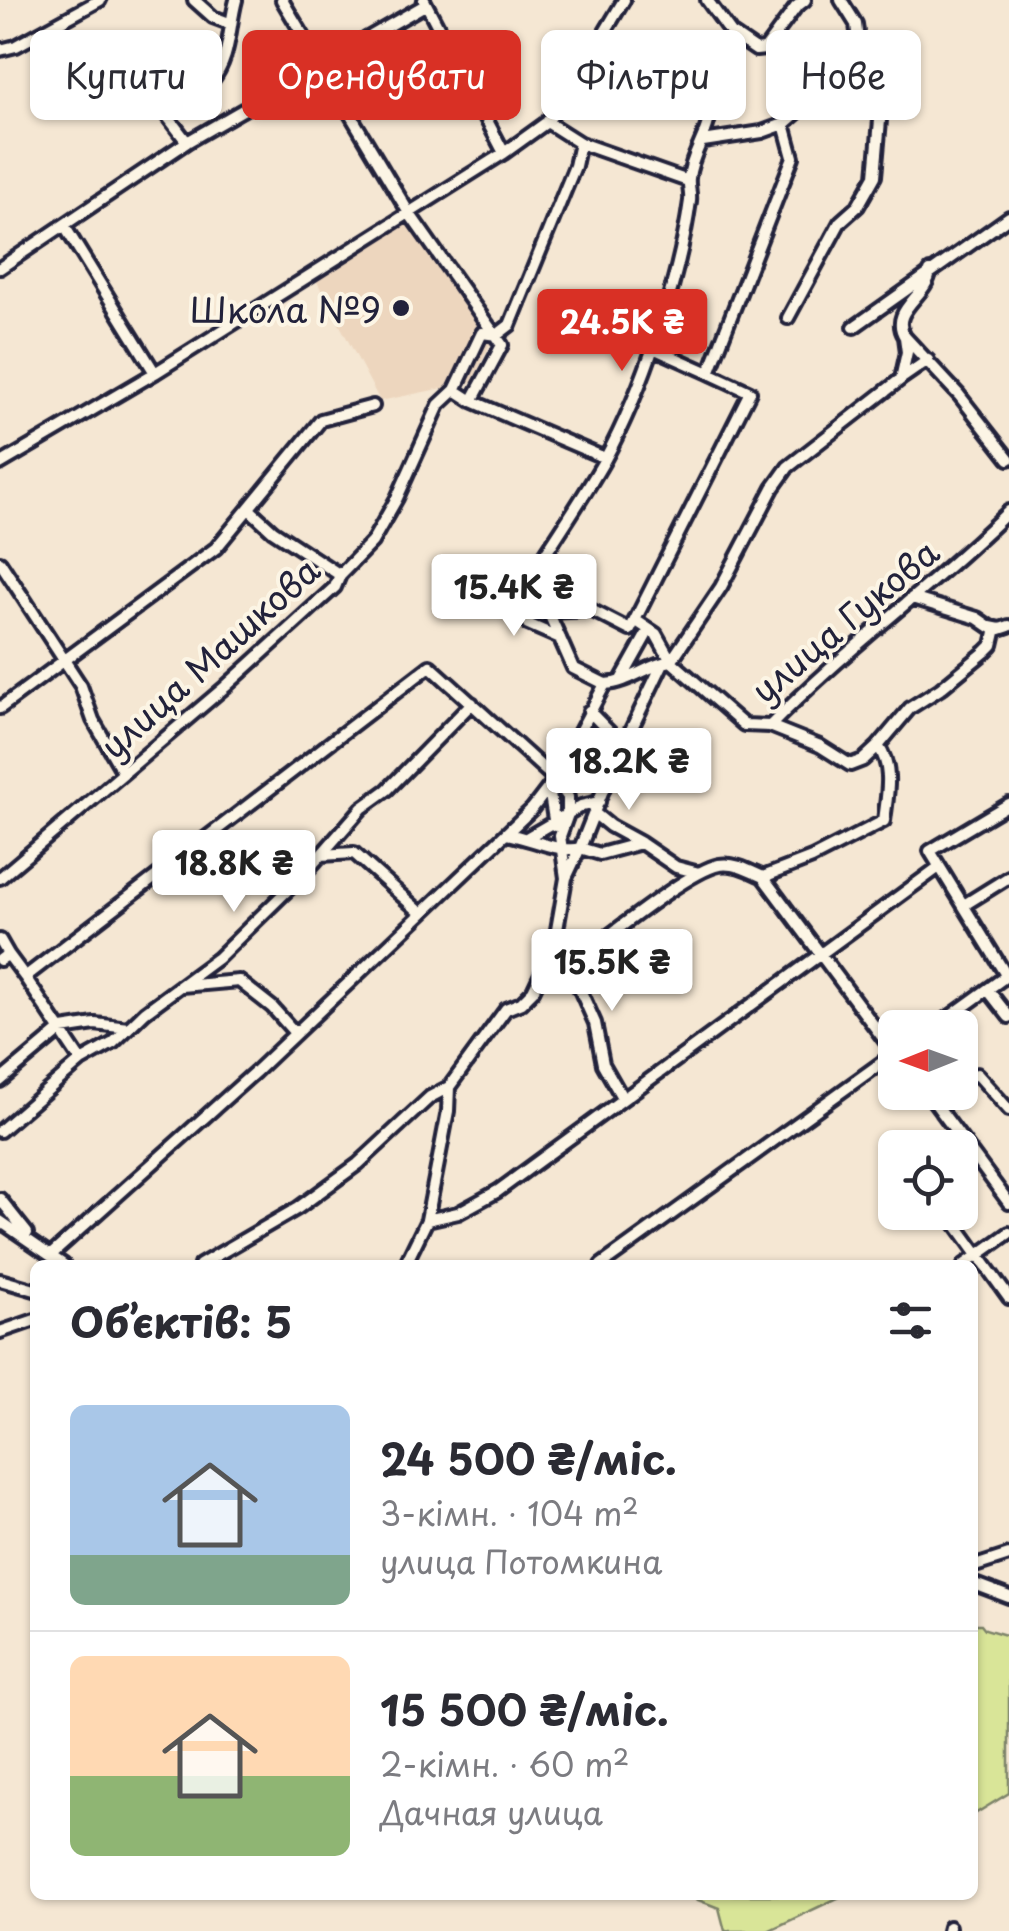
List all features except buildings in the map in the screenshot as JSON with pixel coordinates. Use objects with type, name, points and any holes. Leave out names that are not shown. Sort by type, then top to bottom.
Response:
[{"type":"street","points":[[0,50],[16,46],[100,0]]},
{"type":"street","points":[[194,0],[213,17],[230,22]]},
{"type":"street","points":[[222,63],[228,53],[236,0]]},
{"type":"street","points":[[282,0],[300,30]]},
{"type":"street","points":[[0,464],[155,373],[547,122],[624,0]]},
{"type":"street","points":[[707,0],[731,33],[756,50],[765,49],[804,0]]},
{"type":"street","points":[[841,0],[857,30]]},
{"type":"street","points":[[378,30],[425,2],[504,153]]},
{"type":"street","points":[[0,268],[187,142],[242,110]]},
{"type":"street","points":[[170,120],[187,142]]},
{"type":"street","points":[[354,120],[410,213],[502,345],[472,401]]},
{"type":"street","points":[[560,638],[528,624],[521,600],[526,584],[605,458],[630,409],[653,348],[682,243],[691,196],[688,182],[708,120]]},
{"type":"street","points":[[703,141],[762,132],[789,120]]},
{"type":"street","points":[[788,318],[840,222],[858,206],[875,176],[880,120]]},
{"type":"street","points":[[547,122],[580,143],[688,182]]},
{"type":"street","points":[[709,373],[793,157],[784,124]]},
{"type":"street","name":"улица Машкова","points":[[0,878],[336,587],[340,575],[372,542],[439,404],[455,390],[477,350],[477,339],[482,333],[496,335],[510,325],[575,166],[580,143]]},
{"type":"street","points":[[854,328],[1009,217]]},
{"type":"street","points":[[65,227],[155,373]]},
{"type":"street","points":[[930,271],[929,282],[900,318],[900,329],[1009,459]]},
{"type":"street","points":[[901,379],[905,337]]},
{"type":"street","points":[[521,600],[548,612],[591,610],[630,630],[750,392],[653,348]]},
{"type":"street","points":[[209,1260],[298,1208],[358,1164],[430,1097],[448,1086],[506,1009],[521,1003],[533,991],[557,947],[566,878],[623,746],[667,662],[721,587],[773,488],[788,467],[928,360]]},
{"type":"street","points":[[455,390],[605,458]]},
{"type":"street","points":[[0,708],[216,548],[322,420],[373,406]]},
{"type":"street","points":[[249,509],[273,531],[340,575]]},
{"type":"street","name":"улица Гукова","points":[[635,620],[662,643],[667,662],[744,725],[770,726],[1009,511]]},
{"type":"street","points":[[0,562],[66,660],[81,686],[93,720],[123,772]]},
{"type":"street","points":[[912,598],[996,628],[1009,626]]},
{"type":"street","points":[[548,612],[573,668],[605,684],[667,662]]},
{"type":"street","points":[[770,726],[820,746],[850,765],[862,760],[910,708],[986,652],[996,628]]},
{"type":"street","points":[[621,681],[649,630]]},
{"type":"street","points":[[25,977],[430,666],[568,797],[595,810],[610,826],[676,867],[699,873]]},
{"type":"street","points":[[52,1254],[176,1144],[506,834],[552,783],[605,684]]},
{"type":"street","points":[[0,1131],[81,1060],[113,1043],[218,958],[362,808],[387,790],[472,703]]},
{"type":"street","points":[[589,711],[623,746]]},
{"type":"street","points":[[763,876],[812,858],[884,821],[887,760],[878,746]]},
{"type":"street","points":[[552,783],[554,822],[560,836]]},
{"type":"street","points":[[566,878],[559,849],[568,797]]},
{"type":"street","points":[[960,1010],[1008,975],[930,850],[1009,804]]},
{"type":"street","points":[[528,837],[581,806]]},
{"type":"street","points":[[506,834],[528,837],[559,849],[580,848],[600,854],[641,843]]},
{"type":"street","points":[[321,855],[354,853],[421,913]]},
{"type":"street","points":[[557,947],[576,950],[595,946],[699,873],[720,865],[738,866],[763,876],[878,1032]]},
{"type":"street","points":[[427,1220],[458,1213],[498,1191],[940,867]]},
{"type":"street","points":[[964,904],[1009,876]]},
{"type":"street","points":[[0,940],[4,957],[25,977],[81,1060]]},
{"type":"street","points":[[557,947],[595,1023],[604,1064],[623,1099]]},
{"type":"street","points":[[182,986],[239,981],[295,1033]]},
{"type":"street","points":[[988,990],[1009,1017]]},
{"type":"street","points":[[0,1081],[62,1029],[95,1024],[128,1028]]},
{"type":"street","points":[[608,1260],[878,1066]]},
{"type":"street","points":[[978,1075],[1009,1110]]},
{"type":"street","points":[[407,1260],[427,1220],[448,1111],[448,1086]]},
{"type":"street","points":[[940,1110],[1009,1203]]},
{"type":"street","points":[[0,1141],[16,1118]]},
{"type":"street","points":[[0,1199],[34,1242]]},
{"type":"street","points":[[0,1221],[59,1260]]},
{"type":"street","points":[[959,1230],[1009,1298]]},
{"type":"street","points":[[971,1260],[1009,1234]]},
{"type":"street","points":[[0,1280],[30,1289]]},
{"type":"street","points":[[0,1332],[30,1322]]},
{"type":"street","points":[[978,1566],[1009,1555]]},
{"type":"street","points":[[978,1584],[1009,1596]]},
{"type":"shaded area","name":"Школа №9","points":[[407,220],[493,338],[472,382],[380,401],[315,278]]},
{"type":"green space","points":[[978,1624],[1009,1636],[1009,1793],[978,1812]]},
{"type":"green space","points":[[698,1900],[833,1900],[768,1931],[725,1931],[719,1908]]},
{"type":"place","name":"Школа №9","points":[[401,308]]}]
